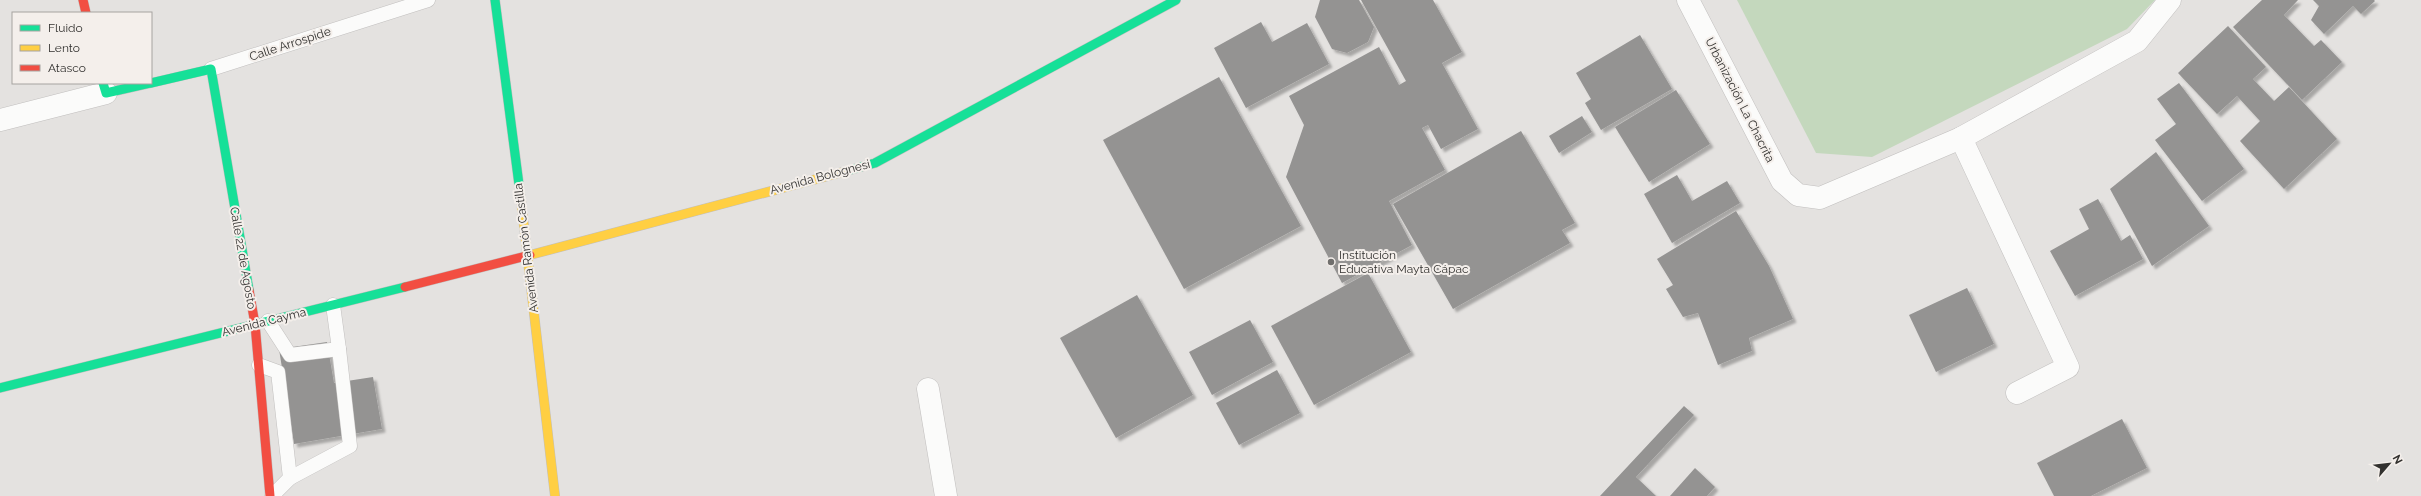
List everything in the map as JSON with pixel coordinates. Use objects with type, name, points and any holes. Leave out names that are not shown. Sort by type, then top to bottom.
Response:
[{"type":"main road","points":[[82,0],[86,12]]},
{"type":"main road","name":"Avenida Ramón Castilla","points":[[495,0],[528,256],[555,496]]},
{"type":"main road","name":"Avenida Bolognesi","points":[[528,256],[875,163],[1176,0]]},
{"type":"main road","name":"Calle Arrospide","points":[[152,83],[211,69]]},
{"type":"main road","name":"Calle 22 de Agosto","points":[[211,69],[261,323],[259,365],[271,496]]},
{"type":"main road","name":"Calle Arrospide","points":[[105,88],[141,84]]},
{"type":"main road","name":"Avenida Cayma","points":[[0,388],[528,256]]},
{"type":"street","name":"Urbanización La Chacrita","points":[[1688,0],[1782,181],[1798,194],[1820,198],[1961,138]]},
{"type":"street","points":[[2017,393],[2068,367],[1961,138],[2137,41],[2170,0]]},
{"type":"street","name":"Calle Arrospide","points":[[0,120],[105,88]]},
{"type":"street","points":[[928,389],[946,496]]},
{"type":"lane","name":"Calle Arrospide","points":[[211,69],[428,0]]},
{"type":"lane","points":[[271,496],[290,478],[350,446],[333,305]]},
{"type":"lane","points":[[261,323],[290,355]]},
{"type":"lane","points":[[290,478],[278,372],[290,355],[339,348]]},
{"type":"lane","points":[[259,365],[278,372]]},
{"type":"green space","points":[[1737,0],[2155,0],[2127,29],[1872,157],[1816,153]]},
{"type":"building","points":[[1320,0],[1359,0],[1374,27],[1368,42],[1347,53],[1332,49],[1315,17]]},
{"type":"building","points":[[1361,0],[1433,0],[1462,52],[1442,63],[1478,129],[1441,149],[1428,125],[1422,128],[1445,170],[1389,201],[1412,245],[1342,283],[1286,177],[1304,125],[1289,96],[1379,47],[1399,85],[1406,81]]},
{"type":"building","points":[[2262,0],[2298,0],[2284,15],[2314,46],[2321,40],[2342,62],[2302,100],[2233,27]]},
{"type":"building","points":[[2313,0],[2375,1],[2361,14],[2353,6],[2324,34],[2311,20],[2319,6]]},
{"type":"building","points":[[1261,22],[1272,42],[1307,23],[1329,64],[1246,108],[1214,48]]},
{"type":"building","points":[[2228,26],[2266,67],[2253,79],[2274,101],[2289,87],[2337,139],[2284,189],[2240,141],[2260,121],[2237,96],[2217,114],[2178,73]]},
{"type":"building","points":[[1640,35],[1672,89],[1601,130],[1585,103],[1591,99],[1576,73]]},
{"type":"building","points":[[1219,77],[1301,226],[1184,289],[1103,140]]},
{"type":"building","points":[[2179,83],[2244,169],[2202,201],[2155,140],[2176,124],[2157,99]]},
{"type":"building","points":[[1676,90],[1710,144],[1649,182],[1615,127]]},
{"type":"building","points":[[1582,116],[1592,132],[1559,153],[1549,136]]},
{"type":"building","points":[[1521,131],[1575,223],[1562,230],[1570,243],[1453,309],[1393,204]]},
{"type":"building","points":[[2156,152],[2209,226],[2152,266],[2110,189]]},
{"type":"building","points":[[1677,175],[1692,201],[1727,181],[1740,203],[1672,243],[1644,194]]},
{"type":"building","points":[[2098,199],[2121,241],[2130,235],[2143,259],[2075,296],[2050,251],[2089,229],[2079,209]]},
{"type":"building","points":[[1736,211],[1769,266],[1793,319],[1749,338],[1752,351],[1718,365],[1698,313],[1683,317],[1666,289],[1673,285],[1657,259]]},
{"type":"building","points":[[1368,273],[1411,352],[1314,405],[1271,326]]},
{"type":"building","points":[[1967,288],[1994,344],[1936,372],[1909,315]]},
{"type":"building","points":[[1137,295],[1193,395],[1116,438],[1060,338]]},
{"type":"building","points":[[1250,320],[1273,362],[1212,395],[1189,352]]},
{"type":"building","points":[[327,342],[334,383],[373,377],[382,429],[294,444],[279,349]]},
{"type":"building","points":[[1277,370],[1300,413],[1239,445],[1216,403]]},
{"type":"building","points":[[1684,406],[1694,415],[1636,477],[1656,496],[1600,496]]},
{"type":"building","points":[[2122,419],[2147,468],[2091,496],[2054,496],[2037,463]]},
{"type":"building","points":[[1695,468],[1715,487],[1707,496],[1670,496]]},
{"type":"traffic: fast","points":[[495,0],[521,200]]},
{"type":"traffic: fast","points":[[843,172],[875,163],[1176,0]]},
{"type":"traffic: fast","points":[[152,83],[211,69],[249,290]]},
{"type":"traffic: fast","points":[[103,84],[106,93],[146,84]]},
{"type":"traffic: fast","points":[[0,388],[405,287]]},
{"type":"traffic: slow","points":[[530,255],[843,172]]},
{"type":"traffic: slow","points":[[521,200],[555,496]]},
{"type":"traffic: jam","points":[[83,0],[86,12]]},
{"type":"traffic: jam","points":[[405,287],[530,255]]},
{"type":"traffic: jam","points":[[249,290],[255,324],[270,496]]},
{"type":"place","name":"Institución Educativa Mayta Cápac","points":[[1331,262]]}]
